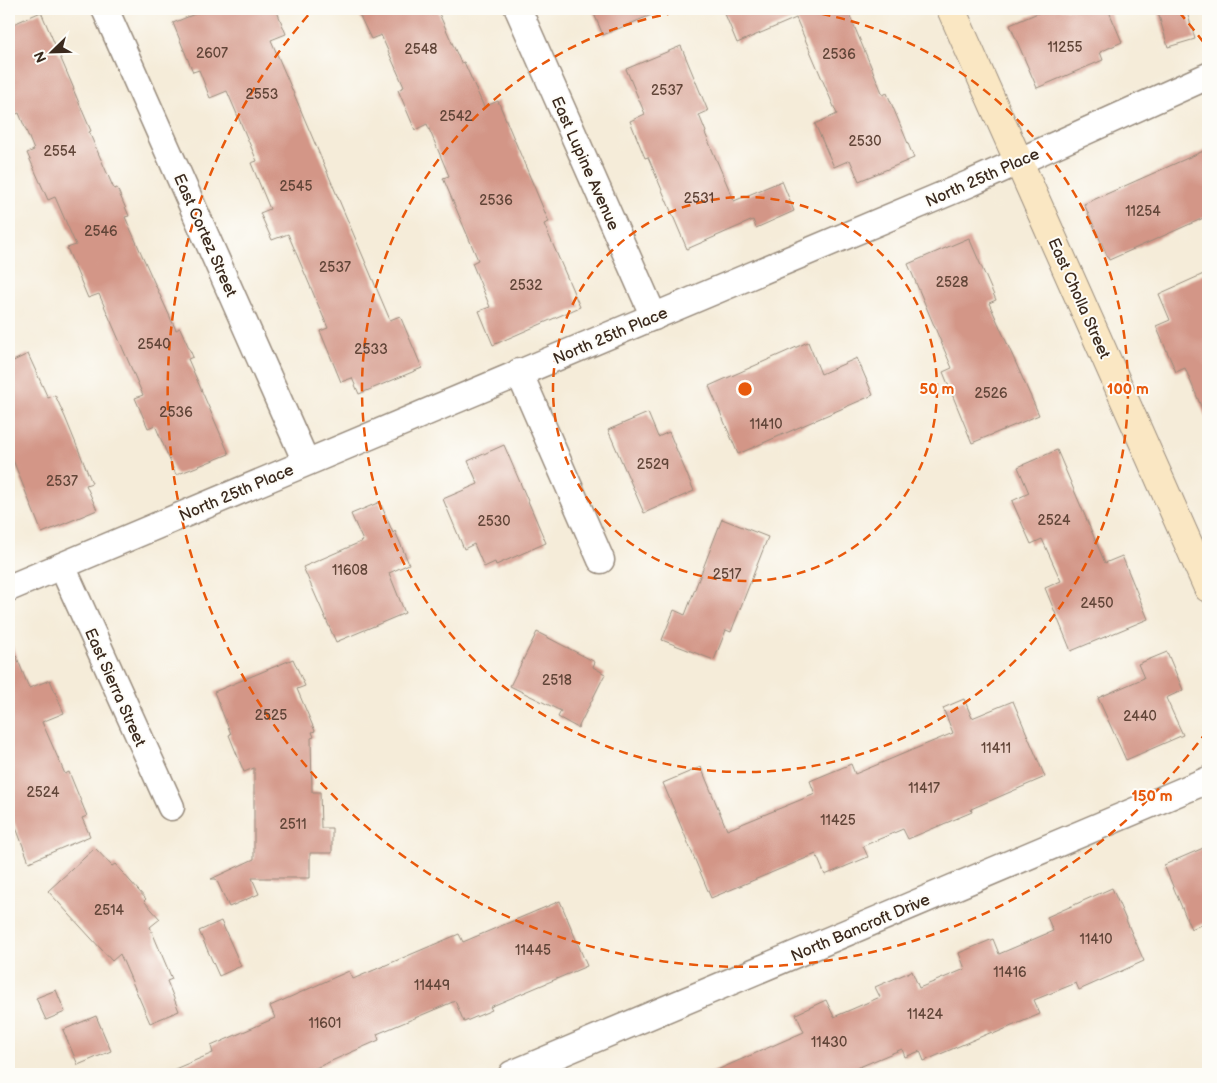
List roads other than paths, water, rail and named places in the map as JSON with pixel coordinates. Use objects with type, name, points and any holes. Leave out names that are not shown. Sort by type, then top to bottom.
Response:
[{"type":"street","name":"East Cortez Street","points":[[106,9],[306,462]]},
{"type":"street","name":"East Lupine Avenue","points":[[518,9],[654,317]]},
{"type":"street","name":"East Cholla Street","points":[[950,9],[1208,588]]},
{"type":"street","name":"North 25th Place","points":[[9,588],[519,372],[654,317],[1019,161],[1208,76]]},
{"type":"street","points":[[519,372],[602,560]]},
{"type":"street","name":"East Sierra Street","points":[[62,566],[170,807]]},
{"type":"street","name":"North Bancroft Drive","points":[[512,1074],[1208,780]]}]
